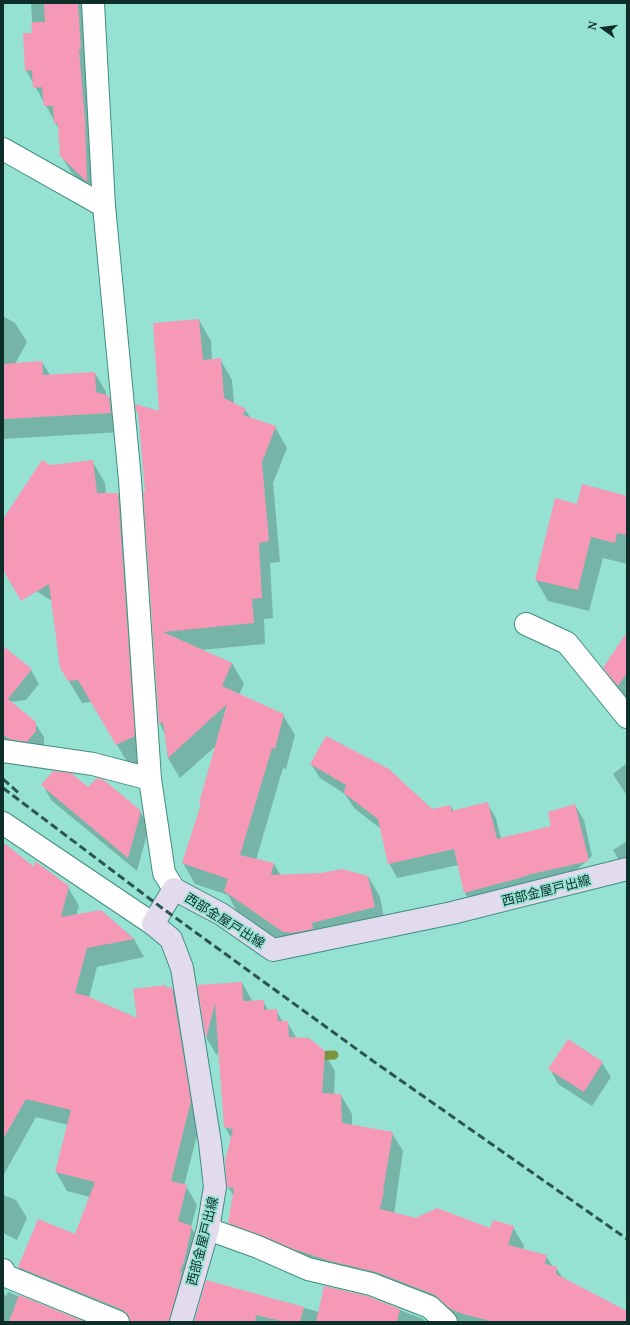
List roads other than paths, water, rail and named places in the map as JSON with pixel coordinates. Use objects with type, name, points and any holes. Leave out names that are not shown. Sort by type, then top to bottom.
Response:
[{"type":"main road","name":"西部金屋戸出線","points":[[181,1322],[208,1229],[215,1187],[210,1143],[182,968],[171,939],[153,924],[174,889],[221,914],[273,950],[452,913],[627,869]]},
{"type":"street","points":[[93,3],[104,206],[130,480],[150,778],[164,873],[174,889]]},
{"type":"street","points":[[3,149],[104,206]]},
{"type":"street","points":[[526,624],[567,644],[627,717]]},
{"type":"street","points":[[3,751],[93,764],[150,778]]},
{"type":"street","points":[[3,822],[153,924]]},
{"type":"street","points":[[208,1229],[258,1247],[308,1270],[371,1284],[430,1307],[446,1322]]},
{"type":"street","points":[[3,1270],[6,1276],[118,1322]]},
{"type":"waterway","points":[[313,1056],[334,1055]]},
{"type":"railway","points":[[3,779],[21,795]]},
{"type":"railway","points":[[3,788],[162,908],[373,1061],[627,1239]]}]
